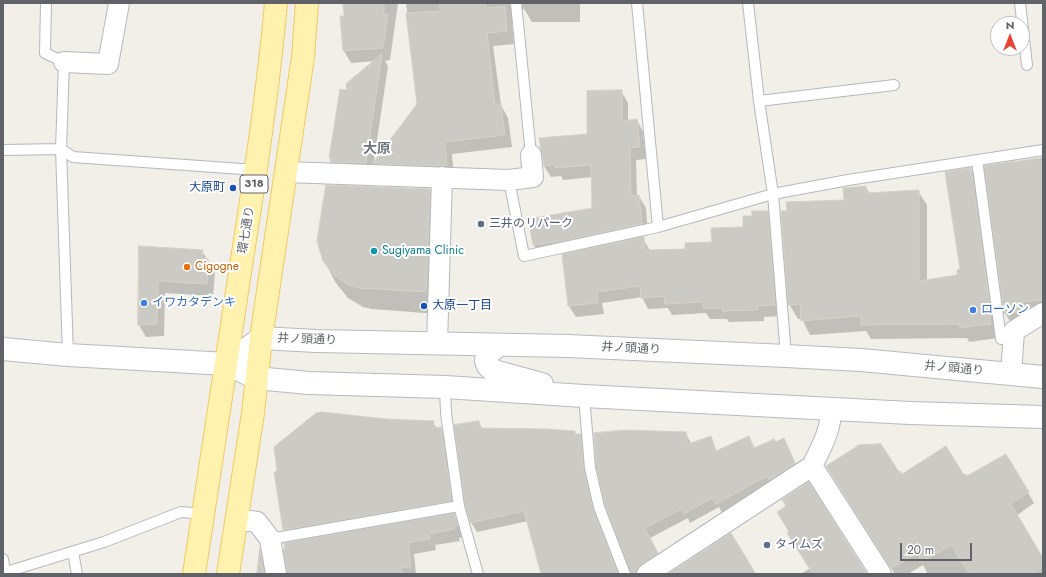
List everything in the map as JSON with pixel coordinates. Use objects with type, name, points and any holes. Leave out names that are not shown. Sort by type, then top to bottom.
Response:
[{"type":"main road","name":"環七通り","points":[[194,574],[256,170],[272,54],[276,3]]},
{"type":"main road","name":"318","points":[[228,574],[253,413],[261,338],[303,57],[307,3]]},
{"type":"main road","name":"井ノ頭通り","points":[[226,364],[261,338],[316,341],[568,346],[786,356],[861,360],[1043,377]]},
{"type":"main road","points":[[498,345],[487,355],[486,361],[488,366],[494,371],[584,396]]},
{"type":"main road","points":[[3,349],[68,355],[226,364],[256,378],[309,383],[445,387],[584,396],[910,413],[1043,417]]},
{"type":"street","points":[[64,62],[108,64],[119,3]]},
{"type":"street","points":[[286,172],[509,180],[533,177],[531,155]]},
{"type":"street","points":[[436,344],[442,177]]},
{"type":"street","points":[[1011,374],[1014,331],[1043,313]]},
{"type":"street","points":[[647,574],[812,466],[830,427],[832,409]]},
{"type":"street","points":[[812,466],[881,574]]},
{"type":"street","points":[[236,519],[258,522],[270,539],[276,574]]},
{"type":"lane","points":[[46,3],[45,53],[64,62],[61,149],[68,355]]},
{"type":"lane","points":[[516,3],[531,155]]},
{"type":"lane","points":[[637,3],[658,228]]},
{"type":"lane","points":[[748,3],[759,101],[773,194],[786,356]]},
{"type":"lane","points":[[1020,3],[1027,65]]},
{"type":"lane","points":[[759,101],[894,85]]},
{"type":"lane","points":[[3,150],[61,149],[72,157],[256,170]]},
{"type":"lane","points":[[509,180],[524,256],[658,228],[773,194],[848,180],[1043,150]]},
{"type":"lane","points":[[977,160],[1001,339]]},
{"type":"lane","points":[[445,387],[446,413],[459,506],[478,574]]},
{"type":"lane","points":[[584,396],[590,468],[602,514],[625,574]]},
{"type":"lane","points":[[270,539],[459,506]]},
{"type":"lane","points":[[3,559],[4,573],[104,542],[181,512],[203,514]]},
{"type":"lane","points":[[72,552],[77,574]]},
{"type":"building","points":[[343,3],[384,3],[384,15],[388,14],[383,48],[343,51],[340,16],[344,16]]},
{"type":"building","points":[[440,3],[485,3],[486,8],[505,6],[507,31],[487,33],[495,104],[501,104],[505,135],[445,142],[447,165],[372,164],[417,104],[406,13],[440,11]]},
{"type":"building","points":[[382,54],[366,163],[330,162],[331,159],[329,158],[340,89],[347,90],[346,84]]},
{"type":"building","points":[[622,90],[622,121],[637,119],[640,147],[630,148],[631,196],[639,195],[642,224],[561,241],[533,245],[528,219],[592,208],[591,165],[555,168],[555,165],[544,166],[539,138],[587,134],[587,91]]},
{"type":"building","points":[[1043,158],[1043,300],[1023,302],[1024,311],[1004,314],[984,166]]},
{"type":"building","points":[[971,168],[991,324],[960,328],[960,324],[861,325],[861,316],[801,321],[800,304],[788,305],[781,211],[787,211],[786,202],[844,200],[843,188],[866,186],[867,193],[919,190],[919,281],[957,275],[957,270],[960,269],[945,172]]},
{"type":"building","name":"Sugiyama Clinic","points":[[326,185],[430,189],[426,292],[359,288],[349,285],[335,276],[323,261],[317,241]]},
{"type":"building","points":[[752,211],[768,211],[775,305],[758,306],[758,310],[722,311],[722,308],[703,308],[703,302],[665,304],[664,296],[641,298],[640,286],[597,292],[598,303],[568,306],[562,254],[644,237],[645,250],[685,249],[685,243],[712,242],[711,228],[743,227],[743,216],[752,216]]},
{"type":"building","points":[[139,246],[203,250],[202,258],[208,259],[207,284],[158,281],[157,324],[138,325]]},
{"type":"building","points":[[322,412],[386,419],[434,421],[433,428],[441,427],[452,501],[283,530],[274,472],[277,471],[274,447],[316,413]]},
{"type":"building","points":[[479,421],[480,428],[546,429],[575,431],[575,434],[581,434],[584,469],[593,509],[618,574],[541,574],[524,511],[470,523],[465,505],[454,425]]},
{"type":"building","points":[[626,430],[686,432],[688,444],[711,436],[716,451],[749,436],[754,448],[774,439],[776,442],[784,438],[795,463],[769,480],[767,476],[716,504],[712,498],[684,514],[681,509],[645,528],[658,553],[640,565],[637,568],[636,574],[631,574],[605,505],[596,467],[594,433]]},
{"type":"building","points":[[881,444],[899,472],[900,471],[902,474],[946,446],[964,475],[966,474],[967,476],[1006,454],[1029,492],[1011,504],[1043,558],[1043,567],[1032,574],[969,574],[951,545],[922,562],[917,553],[891,569],[826,466],[859,445]]},
{"type":"building","points":[[809,482],[867,574],[813,574],[787,533],[789,532],[777,512],[786,506],[782,500]]},
{"type":"building","points":[[454,513],[458,525],[454,526],[454,529],[429,534],[430,539],[408,543],[411,567],[401,568],[402,574],[287,574],[283,549],[285,549],[284,543]]},
{"type":"building","points":[[731,533],[756,574],[668,574]]},
{"type":"building","points":[[260,548],[264,574],[257,574]]},
{"type":"place","name":"大原町","points":[[233,188]]},
{"type":"place","name":"三井のリパーク","points":[[481,224]]},
{"type":"place","name":"Sugiyama Clinic","points":[[374,251]]},
{"type":"place","name":"Cigogne","points":[[187,267]]},
{"type":"place","name":"イワカタデンキ","points":[[144,303]]},
{"type":"place","name":"大原一丁目","points":[[424,306]]},
{"type":"place","name":"ローソン","points":[[973,310]]},
{"type":"place","name":"タイムズ","points":[[767,545]]},
{"type":"district","name":"大原","points":[[377,150]]}]
